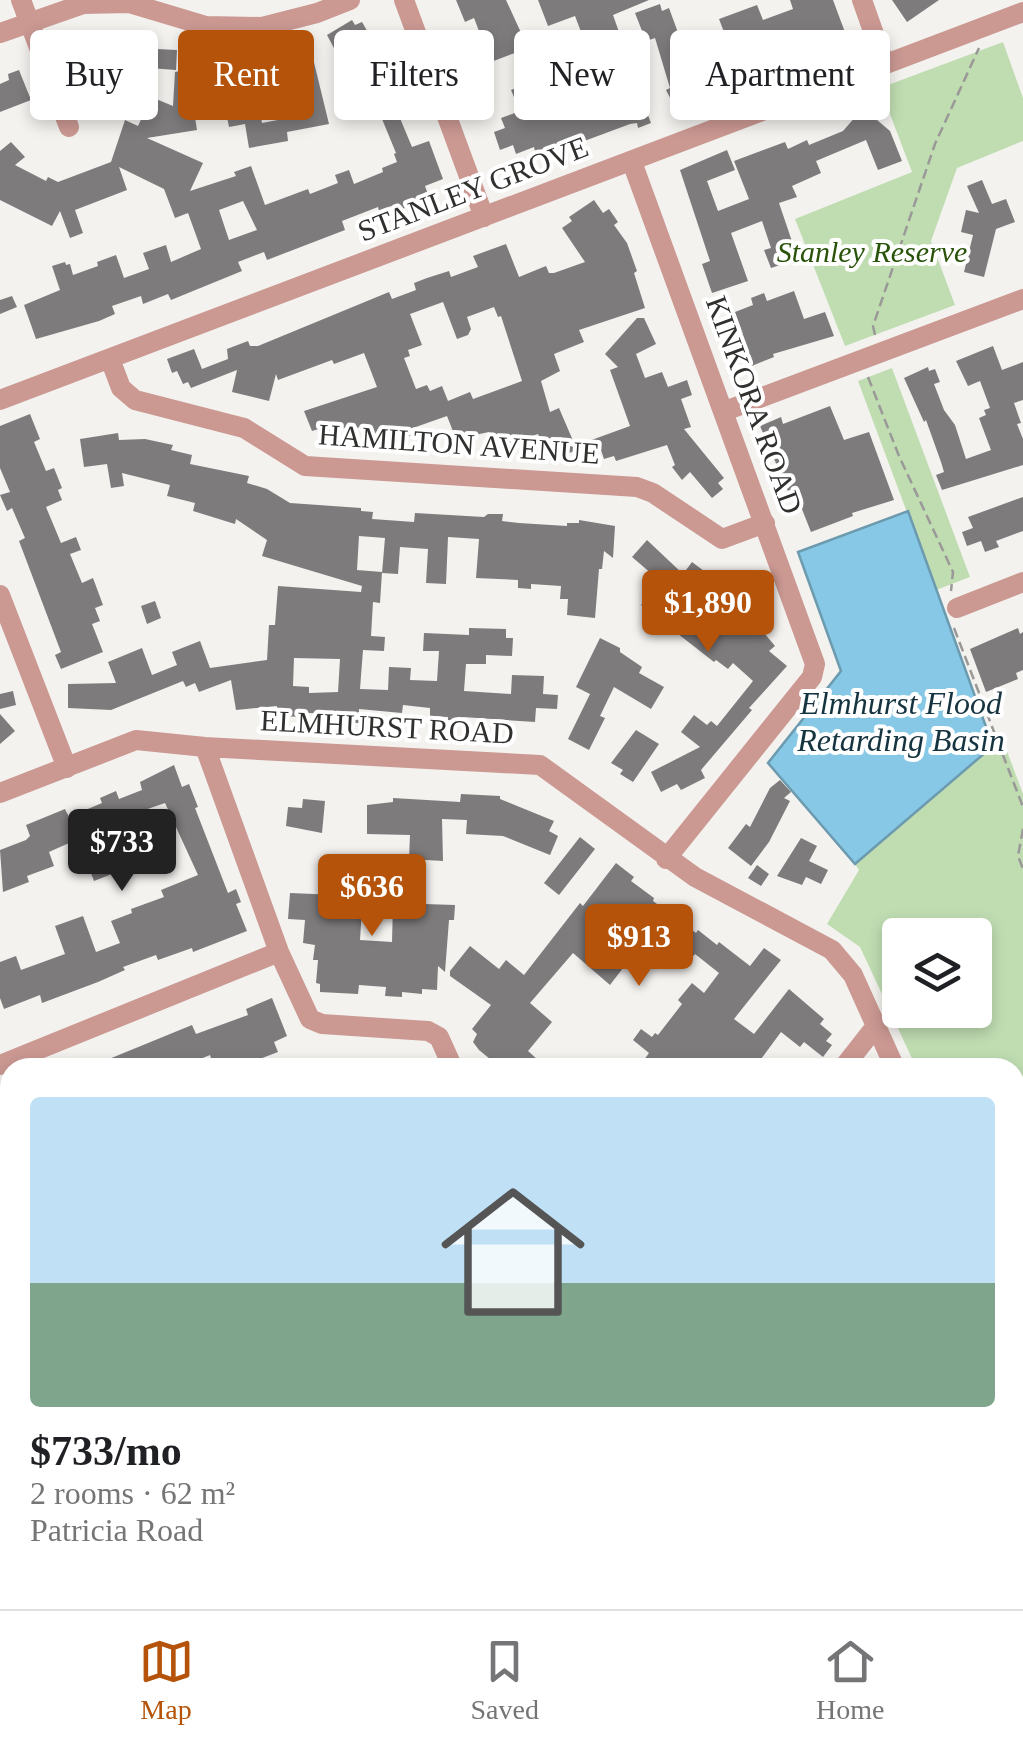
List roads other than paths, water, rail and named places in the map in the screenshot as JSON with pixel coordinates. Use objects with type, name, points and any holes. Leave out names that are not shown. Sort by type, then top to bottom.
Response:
[{"type":"street","points":[[21,0],[69,127]]},
{"type":"street","points":[[0,32],[83,4],[130,3],[206,26],[262,27],[317,14],[350,0]]},
{"type":"street","points":[[404,0],[484,217]]},
{"type":"street","points":[[862,0],[873,30]]},
{"type":"street","name":"STANLEY GROVE","points":[[890,63],[1023,12]]},
{"type":"street","name":"STANLEY GROVE","points":[[0,400],[742,120]]},
{"type":"street","name":"KINKORA ROAD","points":[[632,162],[816,664],[812,677],[666,858]]},
{"type":"street","points":[[725,411],[1023,299]]},
{"type":"street","name":"HAMILTON AVENUE","points":[[110,359],[121,388],[135,400],[244,428],[305,466],[637,487],[653,493],[722,538],[765,523]]},
{"type":"street","points":[[954,609],[1023,582]]},
{"type":"street","points":[[0,595],[66,768]]},
{"type":"street","name":"ELMHURST ROAD","points":[[0,793],[136,740],[206,748],[540,765],[694,877],[832,950],[853,975],[890,1058]]},
{"type":"street","points":[[206,748],[279,952],[310,1019],[322,1024],[434,1033],[449,1058]]},
{"type":"street","points":[[17,1058],[279,952]]},
{"type":"street","points":[[851,1058],[876,1026]]},
{"type":"water","name":"Elmhurst Flood Retarding Basin","points":[[908,511],[993,746],[855,864],[768,763],[841,671],[798,552]]},
{"type":"park label","name":"Stanley Reserve","points":[[872,252]]}]
